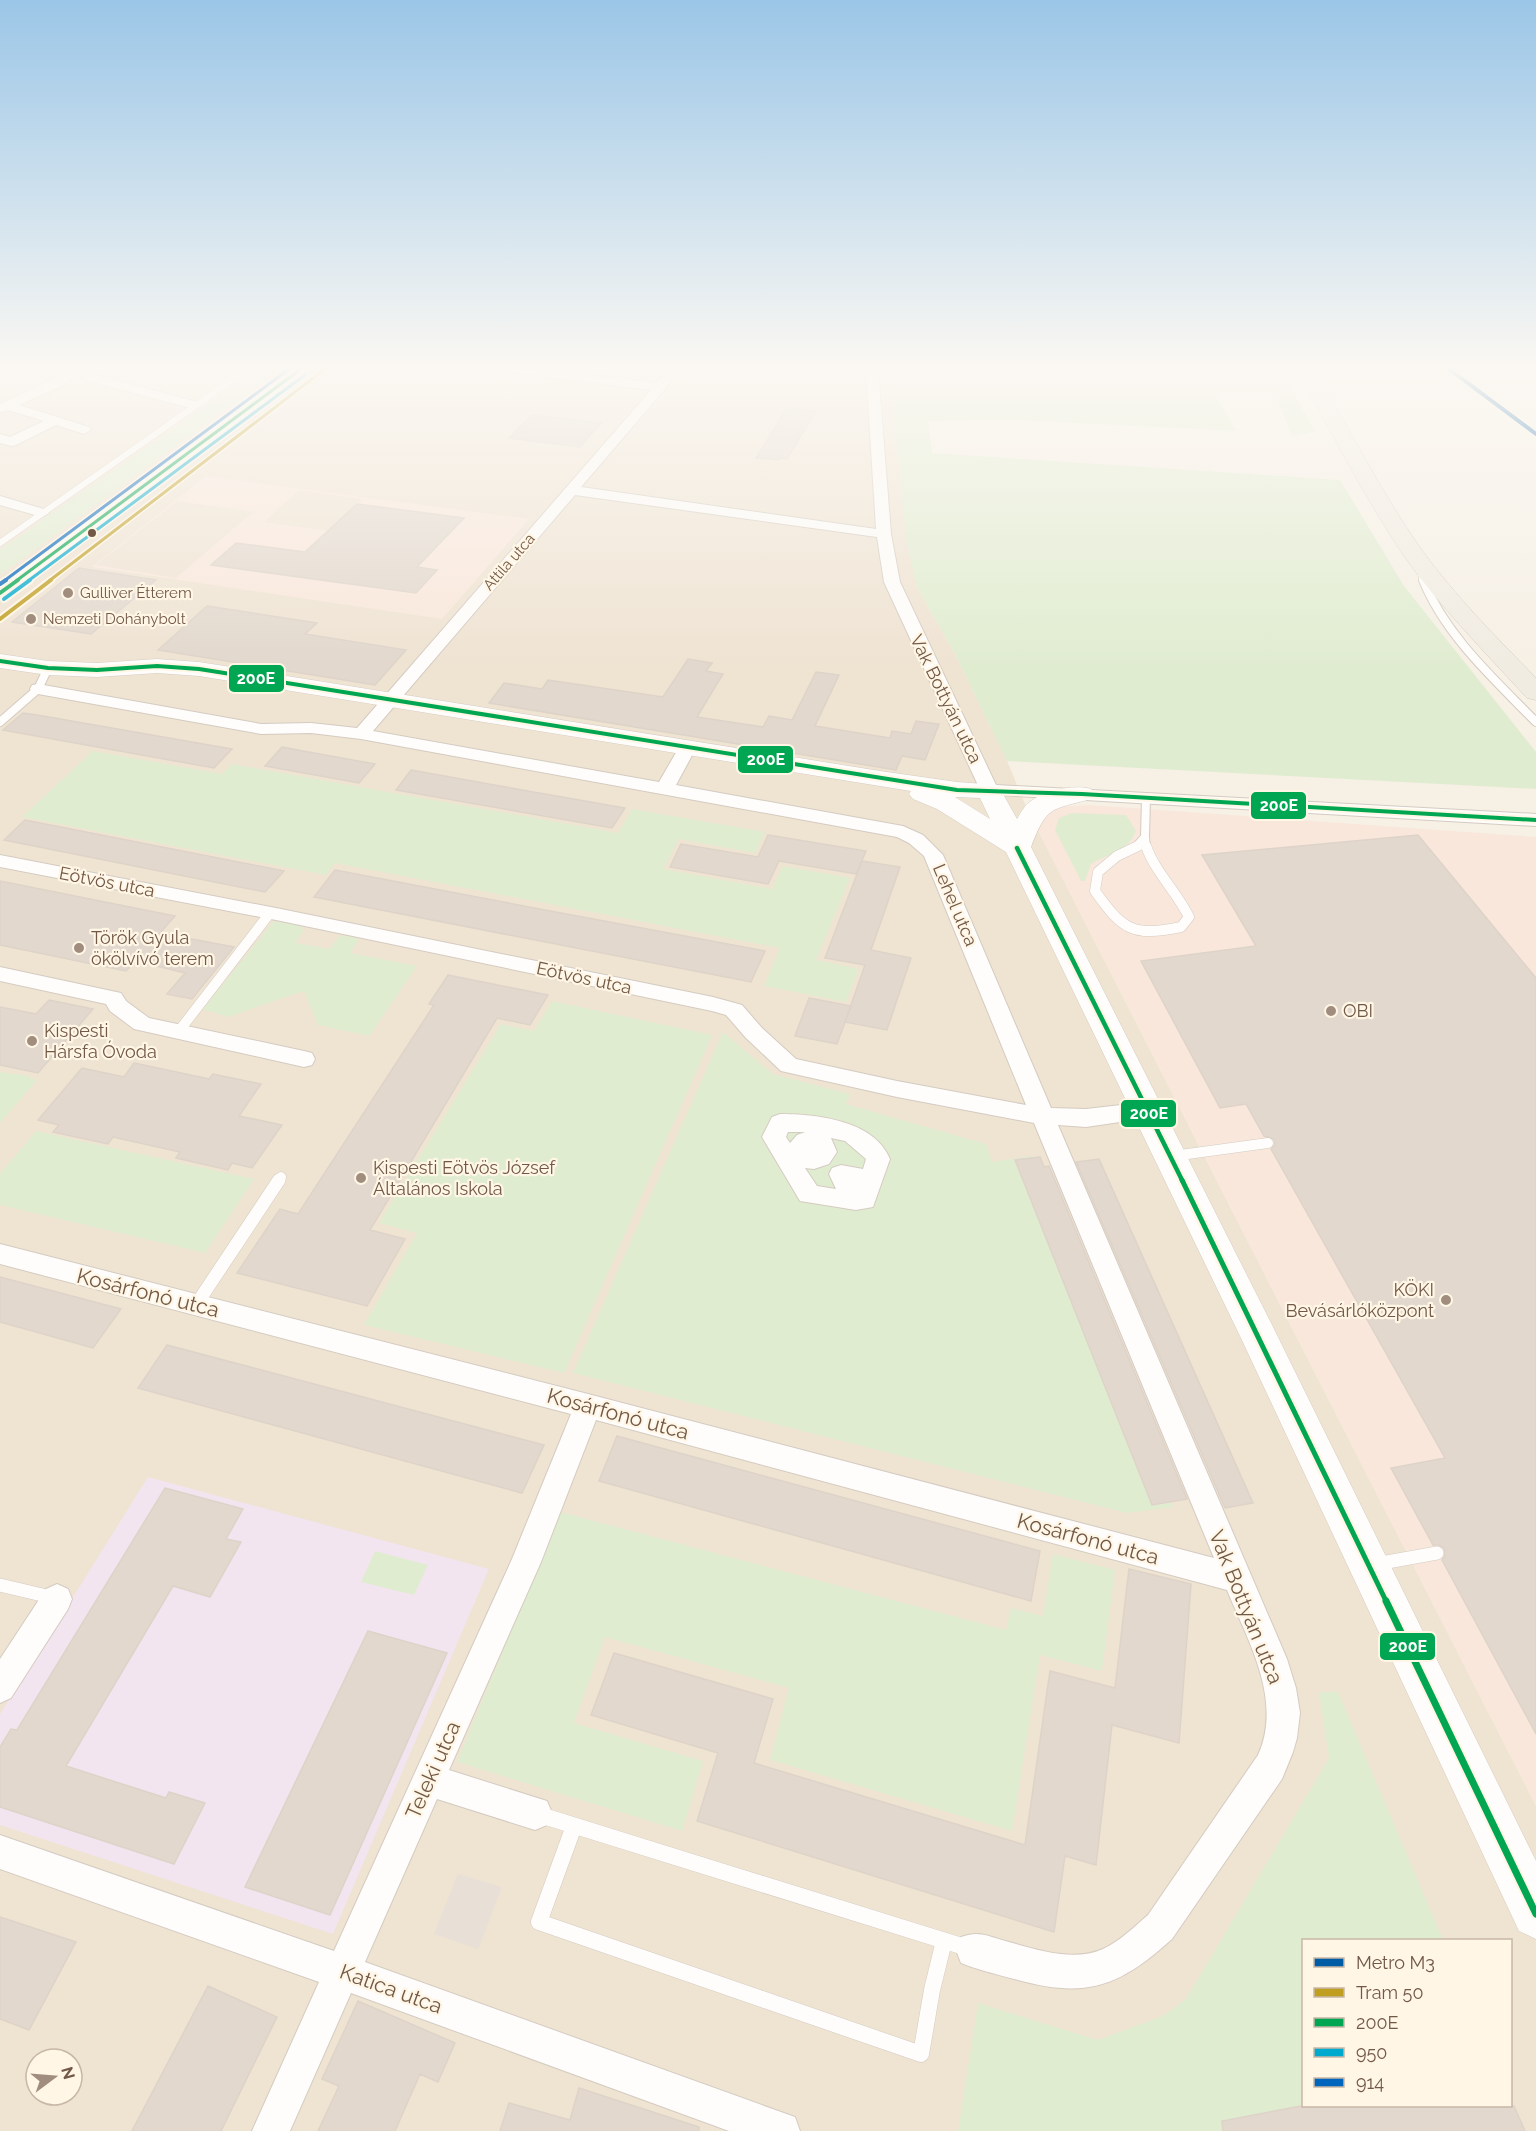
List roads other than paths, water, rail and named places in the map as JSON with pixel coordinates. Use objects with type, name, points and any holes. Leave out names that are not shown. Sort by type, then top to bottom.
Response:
[{"type":"main road","points":[[1361,468],[1390,519],[1414,554],[1463,615],[1536,693]]},
{"type":"street","points":[[0,594],[168,468]]},
{"type":"street","name":"Attila utca","points":[[388,700],[590,468]]},
{"type":"street","name":"Vak Bottyán utca","points":[[879,468],[884,534],[892,582],[1017,848],[1170,1156],[1536,1914]]},
{"type":"street","points":[[571,490],[884,534]]},
{"type":"street","points":[[0,500],[42,513]]},
{"type":"street","name":"Lehel utca","points":[[0,661],[43,679],[261,729],[311,728],[361,734],[903,831],[927,846],[937,863],[1042,1116]]},
{"type":"street","name":"Lehel utca","points":[[43,679],[97,670],[157,666],[199,669],[957,790],[1082,794],[1536,820]]},
{"type":"street","points":[[361,734],[388,700]]},
{"type":"street","points":[[664,789],[687,748]]},
{"type":"street","points":[[880,779],[946,803],[1017,848],[1033,811],[1040,805],[1048,801],[1082,794]]},
{"type":"street","name":"Eötvös utca","points":[[0,861],[713,1004],[735,1010],[754,1033],[789,1065],[897,1089],[1042,1116],[1086,1118],[1147,1110]]},
{"type":"street","points":[[0,974],[113,998],[118,1006],[142,1024],[304,1059]]},
{"type":"street","name":"Vak Bottyán utca","points":[[974,1950],[1053,1971],[1081,1974],[1109,1966],[1138,1949],[1160,1927],[1270,1767],[1281,1744],[1285,1719],[1281,1691],[1271,1659],[1042,1116]]},
{"type":"street","points":[[801,1184],[809,1194],[846,1199],[864,1200],[878,1159],[876,1154],[852,1134],[801,1123],[780,1123],[774,1137],[815,1162],[848,1189],[846,1199]]},
{"type":"street","points":[[815,1162],[872,1180]]},
{"type":"street","points":[[801,1184],[815,1162]]},
{"type":"street","points":[[801,1184],[815,1162]]},
{"type":"street","name":"Kosárfonó utca","points":[[0,1254],[588,1406],[1236,1578]]},
{"type":"street","name":"Teleki utca","points":[[271,2131],[526,1562],[588,1406]]},
{"type":"street","points":[[0,1687],[57,1599]]},
{"type":"street","points":[[429,1780],[535,1813]]},
{"type":"street","name":"Katica utca","points":[[0,1852],[343,1972],[781,2131]]},
{"type":"lane","points":[[0,543],[105,468]]},
{"type":"lane","points":[[1414,554],[1423,582],[1448,623],[1467,648],[1536,722]]},
{"type":"lane","points":[[0,722],[43,679]]},
{"type":"lane","points":[[1145,837],[1137,847],[1117,856],[1098,872],[1095,891],[1115,919],[1133,929],[1156,932],[1181,927],[1189,917],[1182,898],[1148,854],[1145,837],[1146,798]]},
{"type":"lane","points":[[179,1031],[270,914]]},
{"type":"lane","points":[[1170,1156],[1268,1143]]},
{"type":"lane","points":[[196,1305],[281,1177]]},
{"type":"lane","points":[[1368,1565],[1437,1553]]},
{"type":"lane","points":[[0,1585],[57,1599]]},
{"type":"lane","points":[[535,1813],[974,1950]]},
{"type":"lane","points":[[574,1826],[539,1922],[921,2054],[932,1990],[944,1941]]},
{"type":"tram line","name":"50","points":[[0,619],[196,468]]},
{"type":"place","name":"Gulliver Étterem","points":[[68,593]]},
{"type":"place","name":"Nemzeti Dohánybolt","points":[[31,619]]},
{"type":"place","name":"Török Gyula ökölvívó terem","points":[[79,948]]},
{"type":"place","name":"OBI","points":[[1331,1011]]},
{"type":"place","name":"Kispesti Hársfa Óvoda","points":[[32,1041]]},
{"type":"place","name":"Kispesti Eötvös József Általános Iskola","points":[[361,1178]]},
{"type":"place","name":"KÖKI Bevásárlóközpont","points":[[1446,1300]]}]
